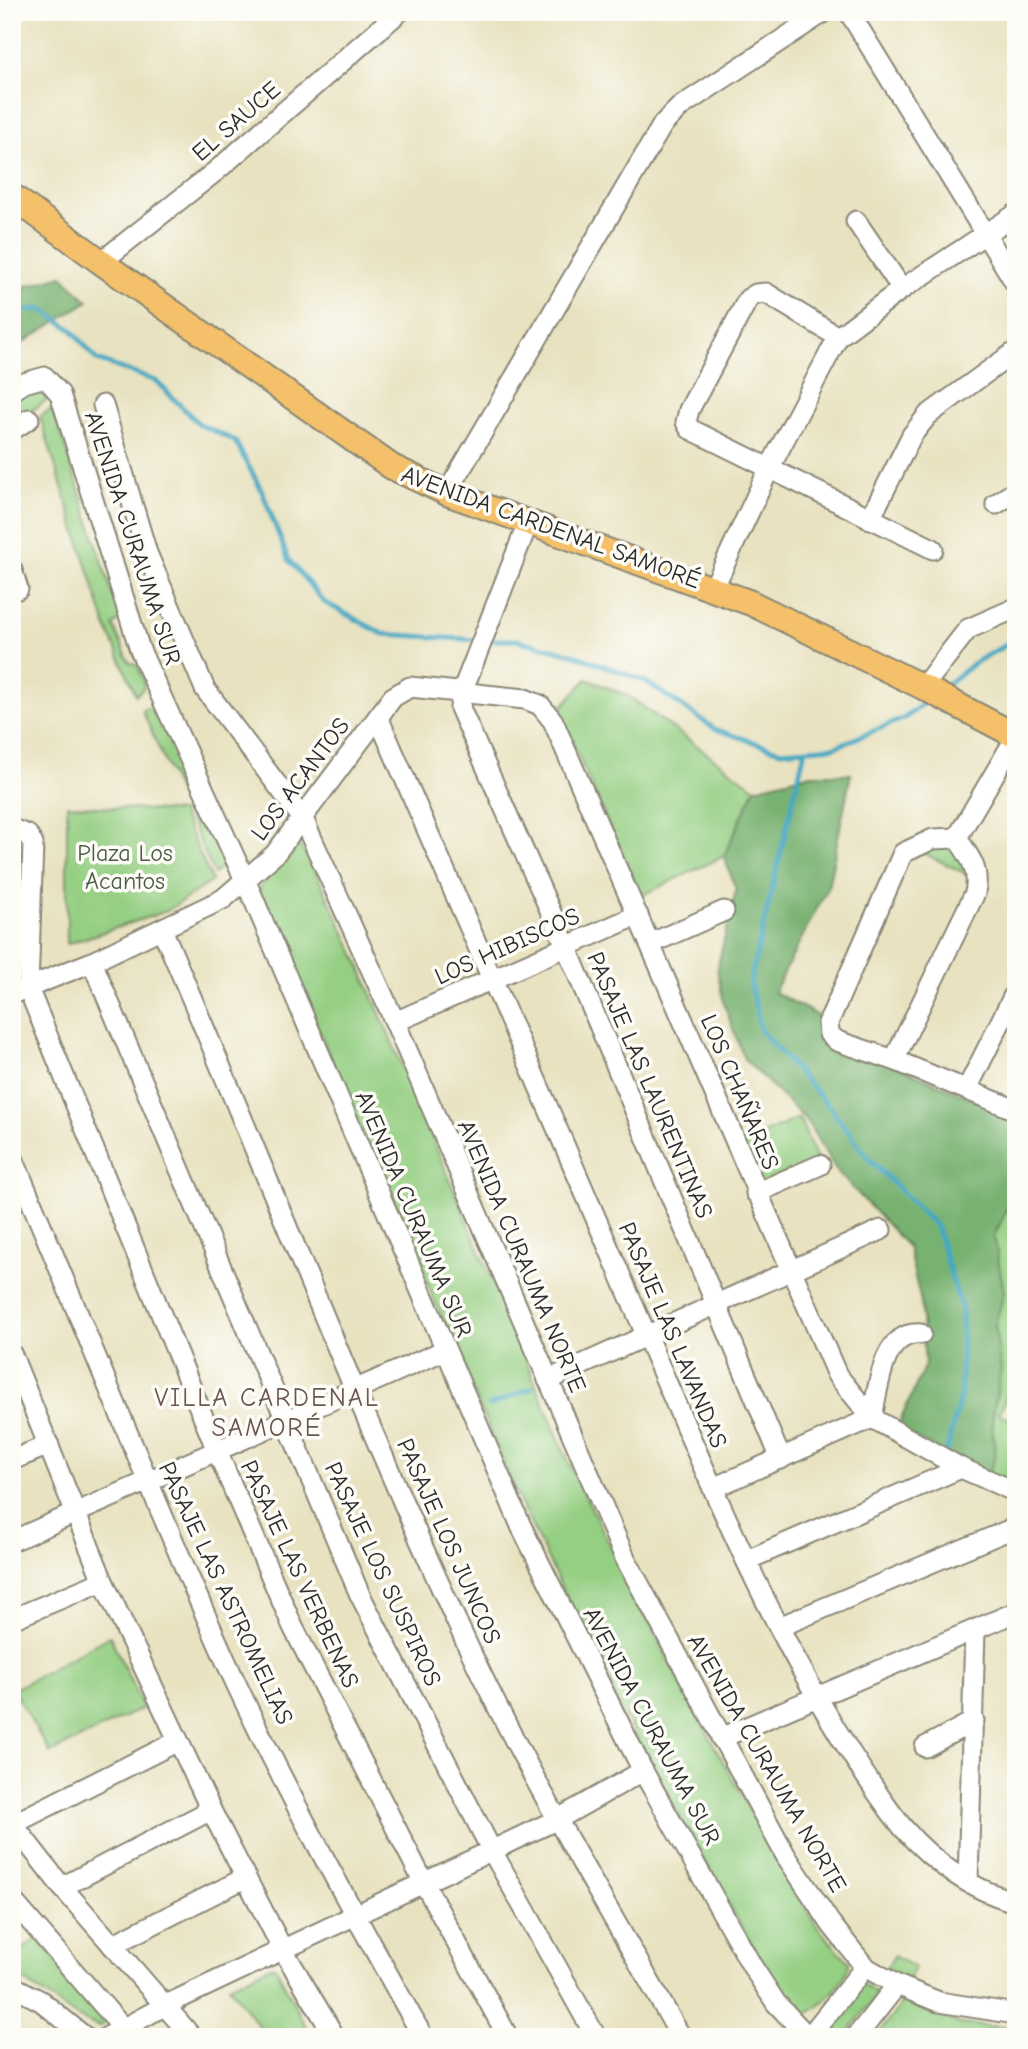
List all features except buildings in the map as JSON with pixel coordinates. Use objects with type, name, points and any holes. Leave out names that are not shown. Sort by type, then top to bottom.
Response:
[{"type":"main road","name":"AVENIDA CARDENAL SAMORÉ","points":[[12,196],[392,467],[447,493],[713,587],[923,687],[1016,737]]},
{"type":"street","name":"EL SAUCE","points":[[101,262],[216,171],[399,12]]},
{"type":"street","points":[[447,493],[663,124],[680,107],[824,12]]},
{"type":"street","points":[[849,12],[1016,284]]},
{"type":"street","points":[[713,587],[769,469],[838,337],[902,289],[1016,214]]},
{"type":"street","points":[[856,221],[902,289]]},
{"type":"street","points":[[838,337],[766,293],[756,294],[748,299],[689,410],[686,422],[690,429],[933,549]]},
{"type":"street","points":[[870,519],[912,435],[928,415],[1016,351]]},
{"type":"street","name":"AVENIDA CURAUMA SUR","points":[[12,391],[24,383],[45,377],[60,394],[140,650],[246,881],[522,1526],[643,1771],[757,1973],[781,2008],[809,2037]]},
{"type":"street","name":"AVENIDA CURAUMA NORTE","points":[[103,405],[147,553],[205,689],[303,819],[396,1022],[625,1558],[786,1856],[831,1924],[865,1967],[897,1985],[962,2008],[1016,2014]]},
{"type":"street","points":[[996,504],[1016,491]]},
{"type":"street","points":[[462,692],[528,523]]},
{"type":"street","points":[[923,687],[968,629],[1016,608]]},
{"type":"street","name":"LOS ACANTOS","points":[[20,991],[92,962],[223,900],[275,855],[393,697],[410,687],[462,692]]},
{"type":"street","name":"LOS CHAÑARES","points":[[462,692],[525,699],[540,705],[553,721],[652,943],[756,1193],[837,1375],[872,1418],[961,1468],[1016,1492]]},
{"type":"street","name":"PASAJE LAS LAURENTINAS","points":[[462,692],[460,708],[566,947],[781,1459]]},
{"type":"street","name":"PASAJE LAS LAVANDAS","points":[[378,716],[713,1489],[816,1698],[891,1813],[924,1851],[968,1882],[1016,1902]]},
{"type":"street","points":[[957,838],[1016,737]]},
{"type":"street","name":"PASAJE LAS VERBENAS","points":[[20,832],[33,844],[20,991],[293,1627],[424,1883],[508,2037]]},
{"type":"street","points":[[957,838],[933,839],[903,853],[828,1023],[829,1034],[837,1041],[894,1060],[1016,1110]]},
{"type":"street","points":[[894,1060],[975,893],[978,879],[975,863],[957,838]]},
{"type":"street","points":[[652,943],[724,911]]},
{"type":"street","name":"LOS HIBISCOS","points":[[396,1022],[638,915]]},
{"type":"street","name":"PASAJE LOS JUNCOS","points":[[162,929],[355,1390],[468,1645],[558,1819],[681,2037]]},
{"type":"street","name":"PASAJE LOS SUSPIROS","points":[[92,962],[360,1595],[492,1851],[596,2037]]},
{"type":"street","points":[[967,1089],[1016,992]]},
{"type":"street","name":"PASAJE LAS ASTROMELIAS","points":[[12,1156],[147,1482],[234,1679],[355,1916],[423,2037]]},
{"type":"street","points":[[756,1193],[820,1166]]},
{"type":"street","points":[[548,1380],[881,1230]]},
{"type":"street","points":[[713,1489],[872,1418],[890,1351],[897,1339],[911,1333],[921,1334]]},
{"type":"street","points":[[12,1541],[445,1350]]},
{"type":"street","points":[[12,1355],[17,1379],[78,1513],[103,1581],[178,1741],[283,1950],[335,2037]]},
{"type":"street","points":[[12,1460],[49,1445]]},
{"type":"street","points":[[747,1560],[961,1468]]},
{"type":"street","points":[[779,1627],[1016,1527]]},
{"type":"street","points":[[12,1619],[103,1581]]},
{"type":"street","points":[[721,1738],[1016,1612]]},
{"type":"street","points":[[968,1882],[975,1630]]},
{"type":"street","points":[[925,1747],[974,1721]]},
{"type":"street","points":[[178,1741],[13,1824],[62,1887],[192,2037]]},
{"type":"street","points":[[12,1900],[114,2032],[558,1819],[643,1771]]},
{"type":"street","points":[[62,1887],[211,1810]]},
{"type":"street","points":[[112,1945],[246,1878]]},
{"type":"street","points":[[809,2037],[865,1967]]},
{"type":"street","points":[[856,2037],[897,1985]]},
{"type":"street","points":[[12,1986],[41,2001],[77,2034]]},
{"type":"green space","points":[[62,276],[88,301],[12,350],[12,290]]},
{"type":"green space","points":[[40,384],[46,386],[50,398],[12,424],[12,402]]},
{"type":"green space","points":[[53,408],[121,620],[113,625],[129,662],[138,665],[144,682],[143,689],[136,695],[106,626],[40,417]]},
{"type":"green space","points":[[587,679],[628,696],[755,788],[724,856],[641,896],[558,711]]},
{"type":"green space","points":[[152,707],[160,713],[226,864],[214,874],[142,710]]},
{"type":"green space","points":[[811,774],[851,774],[828,887],[774,992],[817,1015],[826,1035],[1016,1118],[1016,1190],[994,1236],[1004,1292],[995,1325],[1001,1370],[992,1419],[995,1455],[988,1477],[897,1428],[925,1365],[921,1302],[908,1247],[836,1170],[806,1120],[744,1059],[724,1004],[717,969],[736,890],[724,856],[755,788]]},
{"type":"green space","name":"Plaza Los Acantos","points":[[67,805],[181,812],[212,881],[167,911],[67,944]]},
{"type":"green space","points":[[954,843],[973,877],[916,850]]},
{"type":"green space","points":[[298,845],[310,860],[354,952],[571,1468],[691,1704],[753,1815],[818,1928],[849,1962],[844,1977],[833,1993],[804,2015],[765,1968],[716,1882],[623,1713],[522,1506],[259,890],[288,849]]},
{"type":"green space","points":[[799,1118],[818,1162],[757,1188],[739,1144]]},
{"type":"green space","points":[[1016,1190],[1016,1377],[999,1414],[1016,1422],[1016,1455],[1004,1484],[988,1477],[995,1455],[992,1419],[1001,1370],[995,1325],[1004,1292],[994,1236]]},
{"type":"green space","points":[[110,1636],[143,1708],[50,1753],[13,1690]]},
{"type":"green space","points":[[37,1938],[107,2020],[99,2027],[77,2017],[12,1972],[12,1958]]},
{"type":"green space","points":[[894,1956],[915,1968],[907,1981],[886,1969]]},
{"type":"green space","points":[[270,1966],[276,1968],[311,2037],[267,2037],[229,1986]]},
{"type":"green space","points":[[862,1984],[877,1994],[845,2037],[834,2037],[825,2029]]},
{"type":"green space","points":[[903,2002],[960,2024],[1016,2028],[1016,2037],[876,2037]]},
{"type":"waterway","points":[[12,311],[42,309],[72,330],[97,360],[156,381],[199,424],[235,441],[262,491],[288,559],[324,602],[383,634],[478,640]]},
{"type":"waterway","points":[[940,690],[974,663],[1016,639]]},
{"type":"waterway","points":[[488,640],[517,640],[572,654],[645,681],[715,729],[780,751],[835,747],[905,718],[930,698]]},
{"type":"waterway","points":[[805,750],[750,982],[761,1031],[832,1110],[868,1158],[936,1226],[962,1311],[961,1394],[946,1453]]},
{"type":"waterway","points":[[489,1406],[532,1388]]},
{"type":"district","name":"VILLA CARDENAL SAMORÉ","points":[[267,1412]]}]
